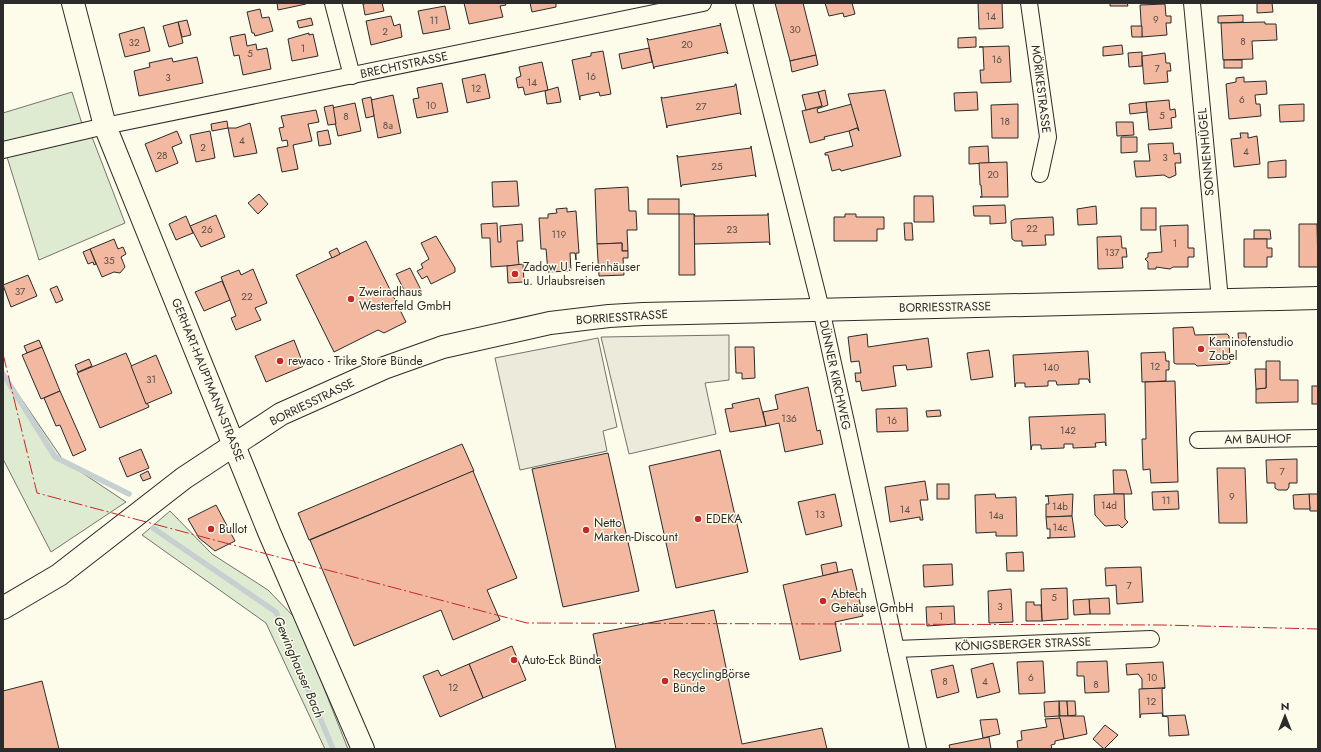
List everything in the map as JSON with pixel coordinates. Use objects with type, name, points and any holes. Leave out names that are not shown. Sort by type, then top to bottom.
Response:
[{"type":"main road","name":"GERHART-HAUPTMANN-STRASSE","points":[[73,3],[105,126],[234,444],[363,749]]},
{"type":"main road","name":"BORRIESSTRASSE","points":[[3,608],[59,575],[184,478],[281,414],[384,368],[443,347],[497,334],[550,323],[609,316],[821,309],[1318,298]]},
{"type":"street","points":[[333,3],[352,76]]},
{"type":"street","name":"BRECHTSTRASSE","points":[[3,150],[105,126],[703,3]]},
{"type":"street","name":"DÜNNER KIRCHWEG","points":[[744,3],[821,309],[918,749]]},
{"type":"street","name":"MÖRIKESTRASSE","points":[[1029,3],[1048,137],[1040,174]]},
{"type":"street","name":"SONNENHÜGEL","points":[[1192,3],[1220,300]]},
{"type":"street","name":"AM BAUHOF","points":[[1198,440],[1318,438]]},
{"type":"street","name":"KÖNIGSBERGER STRASSE","points":[[896,649],[1151,639]]},
{"type":"green space","points":[[72,92],[83,127],[3,146],[3,113]]},
{"type":"green space","points":[[92,137],[125,223],[39,260],[7,157]]},
{"type":"green space","points":[[3,372],[63,460],[126,502],[51,552],[3,459]]},
{"type":"green space","points":[[170,511],[212,554],[268,590],[297,620],[348,749],[325,749],[266,623],[142,535]]},
{"type":"shaded area","points":[[729,335],[729,380],[705,383],[716,434],[629,454],[601,337]]},
{"type":"shaded area","points":[[598,338],[617,427],[603,431],[607,451],[520,470],[495,358]]},
{"type":"building","points":[[277,3],[306,3],[306,4],[278,10]]},
{"type":"building","points":[[382,3],[384,11],[365,15],[363,4]]},
{"type":"building","points":[[464,3],[505,3],[506,5],[500,6],[503,17],[469,24]]},
{"type":"building","points":[[530,3],[556,3],[556,7],[532,12]]},
{"type":"building","points":[[775,3],[803,3],[816,55],[790,61]]},
{"type":"building","points":[[825,3],[852,3],[855,14],[844,17],[843,13],[829,16]]},
{"type":"building","points":[[978,3],[1002,3],[1003,28],[979,29]]},
{"type":"building","points":[[1110,3],[1127,3],[1128,6],[1110,6]]},
{"type":"building","points":[[1257,3],[1272,3],[1273,12],[1257,13]]},
{"type":"building","points":[[1165,4],[1166,16],[1171,16],[1171,23],[1166,23],[1167,35],[1142,37],[1140,5]]},
{"type":"building","points":[[445,6],[450,29],[423,34],[418,11]]},
{"type":"building","points":[[260,9],[262,18],[269,17],[273,31],[255,36],[254,33],[252,33],[247,12]]},
{"type":"building","points":[[1243,15],[1243,22],[1218,23],[1218,16]]},
{"type":"building","points":[[391,16],[394,26],[400,24],[402,37],[371,45],[366,21]]},
{"type":"building","points":[[311,18],[313,25],[299,28],[297,21]]},
{"type":"building","points":[[187,20],[191,35],[182,37],[178,22]]},
{"type":"building","points":[[178,22],[183,43],[169,47],[163,26]]},
{"type":"building","points":[[1265,22],[1265,24],[1276,24],[1277,40],[1252,41],[1253,59],[1223,60],[1221,23]]},
{"type":"building","points":[[721,25],[728,54],[726,52],[654,67],[654,69],[647,38],[649,40]]},
{"type":"building","points":[[1131,26],[1142,26],[1142,37],[1132,37]]},
{"type":"building","points":[[144,27],[150,51],[125,57],[119,34]]},
{"type":"building","points":[[309,33],[309,35],[313,34],[318,56],[292,61],[288,39]]},
{"type":"building","points":[[245,34],[247,46],[256,44],[257,50],[267,48],[271,69],[243,75],[239,55],[234,56],[230,37]]},
{"type":"building","points":[[976,37],[976,47],[958,48],[958,38]]},
{"type":"building","points":[[1122,45],[1123,54],[1103,56],[1103,47]]},
{"type":"building","points":[[1009,46],[1011,82],[981,83],[980,70],[984,70],[983,47],[979,47]]},
{"type":"building","points":[[649,48],[652,62],[622,69],[619,54]]},
{"type":"building","points":[[603,51],[611,94],[600,96],[599,92],[580,96],[580,100],[572,60],[591,56],[591,53]]},
{"type":"building","points":[[1142,52],[1142,66],[1129,67],[1128,53]]},
{"type":"building","points":[[1165,53],[1166,63],[1170,63],[1171,71],[1167,71],[1168,82],[1144,84],[1142,56]]},
{"type":"building","points":[[816,55],[818,65],[792,72],[790,61]]},
{"type":"building","points":[[197,57],[203,83],[139,96],[134,71],[150,67],[149,63],[172,58],[173,62]]},
{"type":"building","points":[[1224,60],[1242,60],[1242,68],[1224,68]]},
{"type":"building","points":[[542,62],[548,90],[525,95],[523,87],[518,88],[516,78],[521,76],[519,67]]},
{"type":"building","points":[[485,74],[490,98],[467,103],[462,79]]},
{"type":"building","points":[[1244,77],[1244,82],[1266,81],[1267,94],[1255,95],[1256,104],[1260,104],[1261,116],[1229,119],[1226,84],[1236,82],[1236,78]]},
{"type":"building","points":[[442,83],[448,112],[417,118],[413,99],[419,98],[417,88]]},
{"type":"building","points":[[735,84],[741,115],[740,113],[667,126],[667,128],[661,97],[663,98],[735,86]]},
{"type":"building","points":[[558,87],[561,102],[547,104],[545,91]]},
{"type":"building","points":[[825,90],[828,105],[817,109],[818,113],[852,104],[859,131],[857,128],[824,137],[825,139],[810,143],[802,111],[822,106],[818,92]]},
{"type":"building","points":[[885,90],[901,156],[841,171],[840,169],[832,171],[828,155],[825,155],[825,153],[853,146],[849,131],[857,128],[859,131],[848,94]]},
{"type":"building","points":[[818,92],[822,106],[806,110],[802,95]]},
{"type":"building","points":[[977,92],[978,110],[955,111],[954,93]]},
{"type":"building","points":[[393,95],[401,133],[378,138],[371,100]]},
{"type":"building","points":[[371,97],[374,116],[366,118],[362,99]]},
{"type":"building","points":[[1169,100],[1170,110],[1175,109],[1176,117],[1171,118],[1172,128],[1149,130],[1146,102]]},
{"type":"building","points":[[1146,102],[1147,112],[1130,114],[1129,104]]},
{"type":"building","points":[[355,103],[361,131],[338,136],[332,108]]},
{"type":"building","points":[[1018,104],[1018,138],[992,138],[991,105]]},
{"type":"building","points":[[1304,104],[1304,121],[1280,122],[1279,105]]},
{"type":"building","points":[[333,105],[336,124],[328,125],[324,107]]},
{"type":"building","points":[[316,110],[319,122],[308,124],[312,141],[293,145],[298,169],[282,172],[277,148],[288,146],[287,140],[282,141],[279,128],[284,127],[281,116]]},
{"type":"building","points":[[227,121],[228,128],[212,131],[211,124]]},
{"type":"building","points":[[1116,122],[1133,122],[1134,135],[1117,136]]},
{"type":"building","points":[[250,123],[257,153],[234,157],[228,128],[236,128]]},
{"type":"building","points":[[328,130],[331,144],[319,146],[317,132]]},
{"type":"building","points":[[177,131],[182,143],[172,147],[178,163],[156,172],[145,144]]},
{"type":"building","points":[[210,131],[215,158],[196,162],[190,135]]},
{"type":"building","points":[[1240,133],[1248,133],[1248,138],[1257,136],[1260,164],[1234,167],[1231,139],[1241,138]]},
{"type":"building","points":[[1121,137],[1137,137],[1137,152],[1121,153]]},
{"type":"building","points":[[1173,143],[1174,154],[1180,153],[1181,163],[1175,163],[1176,175],[1169,178],[1164,175],[1136,177],[1134,161],[1150,161],[1148,144]]},
{"type":"building","points":[[751,146],[756,177],[755,175],[682,185],[681,187],[677,155],[678,157],[751,148]]},
{"type":"building","points":[[988,146],[989,163],[969,164],[969,147]]},
{"type":"building","points":[[1286,160],[1286,177],[1268,178],[1268,162]]},
{"type":"building","points":[[1007,162],[1008,197],[982,197],[979,163]]},
{"type":"building","points":[[517,181],[519,206],[493,207],[492,182]]},
{"type":"building","points":[[628,187],[629,211],[636,211],[637,230],[627,230],[628,251],[622,251],[622,243],[597,244],[595,189]]},
{"type":"building","points":[[259,194],[268,204],[258,214],[248,203]]},
{"type":"building","points":[[914,196],[933,196],[934,222],[914,222]]},
{"type":"building","points":[[648,199],[679,199],[679,214],[648,214]]},
{"type":"building","points":[[1005,205],[1006,223],[990,224],[990,216],[974,216],[973,206]]},
{"type":"building","points":[[1096,206],[1097,224],[1078,225],[1077,209]]},
{"type":"building","points":[[567,208],[567,212],[576,211],[579,253],[576,253],[576,260],[575,253],[570,253],[571,271],[548,272],[546,249],[541,249],[539,218],[548,218],[548,214],[557,213],[556,209]]},
{"type":"building","points":[[1141,208],[1156,208],[1156,230],[1141,230]]},
{"type":"building","points":[[768,213],[770,245],[769,242],[695,244],[694,246],[694,214],[695,216],[768,215]]},
{"type":"building","points":[[679,214],[694,214],[695,275],[679,275]]},
{"type":"building","points":[[845,214],[856,214],[856,217],[884,217],[884,229],[877,229],[877,241],[834,241],[834,217],[845,217]]},
{"type":"building","points":[[216,215],[225,237],[201,247],[190,226]]},
{"type":"building","points":[[186,216],[193,233],[176,240],[169,224]]},
{"type":"building","points":[[1053,217],[1054,235],[1045,235],[1046,245],[1022,246],[1022,241],[1015,241],[1012,239],[1011,221],[1015,219]]},
{"type":"building","points":[[497,223],[498,242],[501,242],[500,226],[522,224],[523,241],[517,241],[519,265],[491,267],[490,238],[482,238],[481,224]]},
{"type":"building","points":[[904,223],[912,223],[913,240],[905,240]]},
{"type":"building","points":[[1299,224],[1317,224],[1318,267],[1299,267]]},
{"type":"building","points":[[1188,225],[1188,248],[1194,248],[1194,257],[1188,257],[1188,267],[1173,267],[1170,269],[1156,267],[1156,269],[1148,269],[1148,262],[1145,259],[1148,257],[1148,253],[1162,252],[1160,226]]},
{"type":"building","points":[[1254,230],[1270,230],[1271,239],[1254,239]]},
{"type":"building","points":[[436,236],[455,268],[455,272],[431,284],[427,276],[422,279],[417,271],[423,268],[421,264],[429,259],[421,243]]},
{"type":"building","points":[[1121,236],[1122,248],[1126,248],[1127,257],[1122,257],[1123,268],[1098,269],[1097,237]]},
{"type":"building","points":[[114,239],[118,249],[123,247],[126,254],[121,257],[125,267],[120,273],[114,272],[102,277],[90,249]]},
{"type":"building","points":[[1244,239],[1267,239],[1267,248],[1272,248],[1272,257],[1267,257],[1267,267],[1244,267]]},
{"type":"building","name":"Zweiradhaus Westerfeld GmbH","points":[[366,241],[406,322],[384,333],[378,330],[334,352],[296,275]]},
{"type":"building","points":[[622,243],[622,251],[628,251],[628,258],[623,258],[624,275],[599,276],[597,244]]},
{"type":"building","points":[[337,248],[340,254],[332,258],[329,252]]},
{"type":"building","points":[[90,249],[96,264],[94,265],[93,262],[88,264],[83,252]]},
{"type":"building","name":"Zadow U. Ferienhäuser u. Urlaubsreisen","points":[[523,264],[524,282],[508,283],[507,266]]},
{"type":"building","points":[[410,268],[421,290],[407,296],[396,274]]},
{"type":"building","points":[[253,269],[267,303],[255,308],[261,320],[236,330],[231,318],[236,316],[221,277],[239,270],[241,275]]},
{"type":"building","points":[[28,275],[37,296],[11,307],[3,285]]},
{"type":"building","points":[[222,281],[230,300],[204,311],[195,292]]},
{"type":"building","points":[[57,286],[63,300],[56,303],[50,289]]},
{"type":"building","name":"Kaminofenstudio Zobel","points":[[1193,327],[1195,335],[1227,334],[1229,336],[1230,363],[1197,366],[1195,364],[1174,363],[1173,328]]},
{"type":"building","points":[[1238,333],[1246,333],[1247,344],[1239,345]]},
{"type":"building","points":[[867,334],[868,347],[928,338],[932,367],[907,370],[906,365],[893,366],[896,386],[862,391],[860,381],[856,382],[855,373],[861,373],[859,361],[851,362],[848,337]]},
{"type":"building","points":[[39,340],[42,347],[27,353],[24,346]]},
{"type":"building","name":"rewaco - Trike Store Bünde","points":[[294,340],[304,366],[266,382],[255,356]]},
{"type":"building","points":[[42,347],[60,391],[41,399],[22,355]]},
{"type":"building","points":[[735,347],[754,347],[755,378],[742,379],[742,373],[736,373]]},
{"type":"building","points":[[989,350],[993,377],[971,380],[967,353]]},
{"type":"building","points":[[1088,351],[1090,383],[1088,379],[1079,379],[1079,384],[1057,385],[1056,381],[1048,381],[1048,386],[1025,387],[1025,383],[1016,383],[1015,387],[1013,355]]},
{"type":"building","points":[[1165,352],[1166,361],[1169,361],[1169,370],[1166,370],[1166,381],[1142,382],[1141,353]]},
{"type":"building","points":[[126,353],[149,407],[100,428],[77,373]]},
{"type":"building","points":[[156,355],[172,393],[146,404],[131,366]]},
{"type":"building","points":[[89,359],[92,366],[78,372],[75,365]]},
{"type":"building","points":[[1266,361],[1280,361],[1280,380],[1298,380],[1298,402],[1256,403],[1256,389],[1266,388]]},
{"type":"building","points":[[1255,369],[1266,369],[1266,388],[1256,389]]},
{"type":"building","points":[[1175,381],[1178,482],[1151,483],[1150,469],[1143,470],[1142,439],[1146,439],[1145,382]]},
{"type":"building","points":[[1312,386],[1318,386],[1318,404],[1312,404]]},
{"type":"building","points":[[808,387],[817,431],[820,430],[823,444],[785,452],[779,423],[766,426],[763,412],[778,409],[775,395]]},
{"type":"building","points":[[60,391],[86,450],[73,456],[60,425],[56,426],[44,398]]},
{"type":"building","points":[[759,398],[766,426],[730,432],[725,409],[733,408],[732,404]]},
{"type":"building","points":[[907,408],[908,431],[877,432],[876,409]]},
{"type":"building","points":[[940,410],[941,416],[927,417],[926,411]]},
{"type":"building","points":[[1105,414],[1106,446],[1105,442],[1095,443],[1096,447],[1073,448],[1073,444],[1064,444],[1064,448],[1041,449],[1041,445],[1032,445],[1031,450],[1029,417]]},
{"type":"building","points":[[462,444],[474,471],[309,540],[298,513]]},
{"type":"building","points":[[141,449],[149,468],[127,477],[119,458]]},
{"type":"building","name":"EDEKA","points":[[720,450],[748,572],[676,588],[649,466]]},
{"type":"building","name":"Netto Marken-Discount","points":[[608,453],[639,591],[563,607],[532,469]]},
{"type":"building","points":[[1297,459],[1297,483],[1289,483],[1287,490],[1278,490],[1275,488],[1275,483],[1267,483],[1266,460]]},
{"type":"building","points":[[1217,468],[1245,468],[1247,523],[1219,523]]},
{"type":"building","points":[[1113,470],[1126,470],[1132,494],[1114,494]]},
{"type":"building","points":[[148,471],[151,478],[143,481],[140,475]]},
{"type":"building","points":[[473,471],[517,578],[487,590],[500,620],[453,640],[441,610],[354,646],[310,540]]},
{"type":"building","points":[[925,481],[928,500],[920,500],[923,520],[920,520],[920,517],[890,522],[885,487]]},
{"type":"building","points":[[937,484],[949,484],[949,499],[937,499]]},
{"type":"building","points":[[1178,491],[1179,509],[1153,510],[1152,492]]},
{"type":"building","points":[[835,494],[842,526],[806,535],[798,502]]},
{"type":"building","points":[[995,494],[996,498],[1016,497],[1017,536],[996,536],[996,532],[976,533],[975,495]]},
{"type":"building","points":[[1073,494],[1072,516],[1046,517],[1046,504],[1049,504],[1048,496],[1045,496]]},
{"type":"building","points":[[1124,494],[1125,519],[1128,522],[1122,528],[1119,525],[1105,526],[1095,515],[1094,495]]},
{"type":"building","points":[[1309,494],[1318,494],[1318,511],[1310,511]]},
{"type":"building","points":[[1309,494],[1310,509],[1294,509],[1293,495]]},
{"type":"building","name":"Bullot","points":[[216,505],[235,541],[215,551],[199,538],[188,519]]},
{"type":"building","points":[[1072,516],[1075,537],[1050,538],[1050,529],[1047,529],[1046,517]]},
{"type":"building","points":[[1023,552],[1024,571],[1007,571],[1006,553]]},
{"type":"building","points":[[836,562],[838,572],[823,576],[821,565]]},
{"type":"building","points":[[952,564],[953,585],[924,587],[923,565]]},
{"type":"building","points":[[1141,567],[1143,602],[1117,604],[1116,585],[1106,586],[1105,568]]},
{"type":"building","name":"Abtech Gehäuse GmbH","points":[[852,569],[863,616],[835,622],[841,651],[800,660],[783,585]]},
{"type":"building","points":[[1067,588],[1068,619],[1042,621],[1041,589]]},
{"type":"building","points":[[1011,589],[1013,622],[989,623],[988,591]]},
{"type":"building","points":[[1109,598],[1110,614],[1090,614],[1089,599]]},
{"type":"building","points":[[1089,599],[1090,614],[1074,615],[1073,600]]},
{"type":"building","points":[[1026,602],[1034,602],[1034,605],[1041,605],[1042,621],[1026,621]]},
{"type":"building","points":[[954,606],[955,624],[927,626],[926,607]]},
{"type":"building","name":"RecyclingBörse Bünde","points":[[714,610],[742,744],[822,728],[827,749],[616,749],[593,634]]},
{"type":"building","points":[[512,646],[526,680],[483,698],[469,664]]},
{"type":"building","points":[[1043,661],[1045,693],[1019,694],[1017,662]]},
{"type":"building","points":[[1107,661],[1109,692],[1085,693],[1084,676],[1077,676],[1077,662]]},
{"type":"building","points":[[1163,662],[1165,688],[1142,689],[1142,679],[1138,674],[1127,675],[1126,664]]},
{"type":"building","points":[[993,663],[1000,692],[977,698],[971,669]]},
{"type":"building","points":[[469,664],[483,698],[440,717],[423,676],[438,670],[441,676]]},
{"type":"building","points":[[953,665],[959,692],[937,698],[931,670]]},
{"type":"building","points":[[42,681],[59,749],[3,749],[3,691]]},
{"type":"building","points":[[1165,688],[1162,689],[1163,717],[1162,713],[1141,714],[1140,718],[1139,689]]},
{"type":"building","points":[[1059,701],[1067,701],[1068,716],[1060,716]]},
{"type":"building","points":[[1059,701],[1059,716],[1045,717],[1044,702]]},
{"type":"building","points":[[1067,701],[1075,701],[1076,715],[1068,716]]},
{"type":"building","points":[[1185,715],[1189,735],[1169,736],[1168,717],[1163,716]]},
{"type":"building","points":[[1059,716],[1084,716],[1087,734],[1064,739]]},
{"type":"building","points":[[1060,718],[1064,739],[1055,741],[1055,744],[1051,745],[1052,749],[1018,749],[1017,741],[1022,740],[1021,731],[1047,727],[1045,719]]},
{"type":"building","points":[[997,719],[1000,734],[983,738],[980,720]]},
{"type":"building","points":[[1105,725],[1118,735],[1104,749],[1093,739]]},
{"type":"building","points":[[989,737],[991,749],[950,749],[949,745]]},
{"type":"waterway","name":"Gewinghauser Bach","points":[[3,374],[55,457],[129,494]]},
{"type":"waterway","name":"Gewinghauser Bach","points":[[153,528],[276,612],[333,749]]},
{"type":"power","points":[[3,354],[37,493],[527,623],[1162,625],[1318,629]]},
{"type":"place","name":"Zadow U. Ferienhäuser u. Urlaubsreisen","points":[[515,274]]},
{"type":"place","name":"Zweiradhaus Westerfeld GmbH","points":[[351,299]]},
{"type":"place","name":"Kaminofenstudio Zobel","points":[[1201,349]]},
{"type":"place","name":"rewaco - Trike Store Bünde","points":[[280,361]]},
{"type":"place","name":"EDEKA","points":[[698,519]]},
{"type":"place","name":"Bullot","points":[[211,529]]},
{"type":"place","name":"Netto Marken-Discount","points":[[586,530]]},
{"type":"place","name":"Abtech Gehäuse GmbH","points":[[823,601]]},
{"type":"place","name":"Auto-Eck Bünde","points":[[514,660]]},
{"type":"place","name":"RecyclingBörse Bünde","points":[[665,681]]}]
